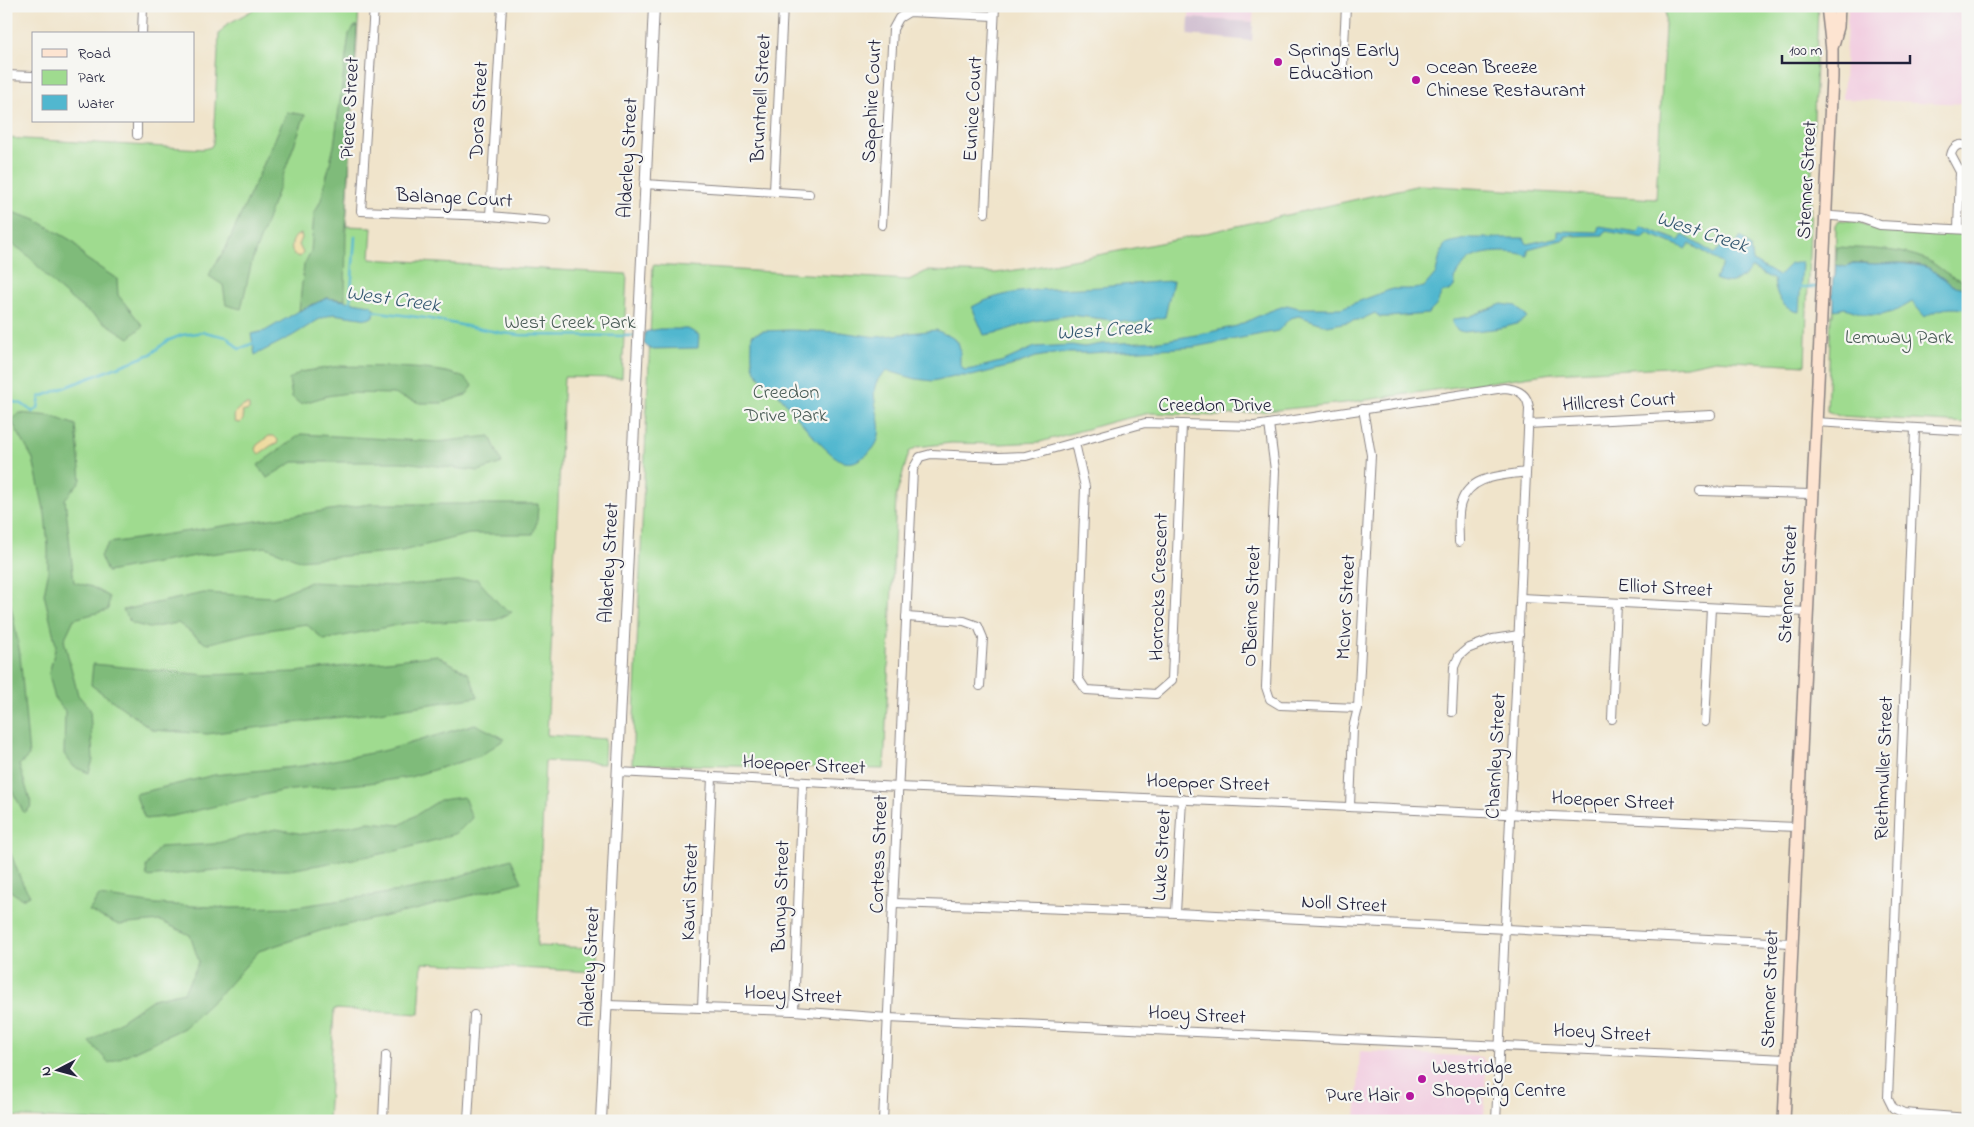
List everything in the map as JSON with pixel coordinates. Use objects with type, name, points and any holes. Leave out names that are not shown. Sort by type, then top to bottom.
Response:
[{"type":"main road","name":"Stenner Street","points":[[1784,1121],[1832,50],[1827,6]]},
{"type":"main road","name":"Stenner Street","points":[[1832,50],[1838,26],[1839,6]]},
{"type":"street","points":[[142,32],[143,6]]},
{"type":"street","name":"Pierce Street","points":[[361,211],[374,6]]},
{"type":"street","name":"Dora Street","points":[[490,216],[502,6]]},
{"type":"street","name":"Alderley Street","points":[[602,1121],[644,184],[654,6]]},
{"type":"street","name":"Bruntnell Street","points":[[774,192],[783,6]]},
{"type":"street","name":"Eunice Court","points":[[985,213],[995,6]]},
{"type":"street","points":[[1343,65],[1346,6]]},
{"type":"street","name":"Sapphire Court","points":[[882,225],[893,29],[899,18],[909,12],[994,16]]},
{"type":"street","points":[[6,75],[32,76]]},
{"type":"street","points":[[137,135],[138,122]]},
{"type":"street","points":[[1958,229],[1960,177],[1958,168],[1951,158],[1952,152],[1958,145],[1968,147]]},
{"type":"street","points":[[1960,177],[1968,164]]},
{"type":"street","points":[[644,184],[809,194]]},
{"type":"street","name":"Balange Court","points":[[361,211],[490,216],[546,221]]},
{"type":"street","points":[[1825,214],[1833,212],[1852,213],[1864,220],[1880,225],[1968,230]]},
{"type":"street","name":"Creedon Drive","points":[[913,469],[920,457],[931,454],[999,457],[1026,456],[1075,444],[1145,423],[1255,426],[1504,388],[1515,389],[1524,394]]},
{"type":"street","name":"Charnley Street","points":[[1496,1121],[1528,424],[1528,403],[1524,394]]},
{"type":"street","name":"McIvor Street","points":[[1350,806],[1353,728],[1358,708],[1371,455],[1363,409]]},
{"type":"street","name":"Hillcrest Court","points":[[1528,424],[1711,415]]},
{"type":"street","points":[[1815,422],[1968,431]]},
{"type":"street","name":"Horrocks Crescent","points":[[1075,444],[1085,487],[1078,678],[1086,690],[1156,694],[1172,680],[1182,424]]},
{"type":"street","name":"O'Beirne Street","points":[[1269,424],[1275,470],[1266,687],[1270,698],[1280,706],[1358,708]]},
{"type":"street","name":"Riethmuller Street","points":[[1915,429],[1888,1098],[1894,1108],[1904,1113],[1968,1118]]},
{"type":"street","name":"Cortess Street","points":[[883,1121],[913,469]]},
{"type":"street","points":[[1458,542],[1460,504],[1468,488],[1482,480],[1526,472]]},
{"type":"street","points":[[1700,491],[1812,494]]},
{"type":"street","name":"Elliot Street","points":[[1521,598],[1807,612]]},
{"type":"street","points":[[1612,719],[1617,603]]},
{"type":"street","points":[[1705,722],[1711,608]]},
{"type":"street","points":[[906,617],[964,621],[978,626],[982,638],[980,686]]},
{"type":"street","points":[[1452,712],[1454,667],[1459,656],[1467,649],[1493,638],[1519,635]]},
{"type":"street","name":"Hoepper Street","points":[[618,772],[898,787],[1797,827]]},
{"type":"street","name":"Kauri Street","points":[[702,1008],[712,777]]},
{"type":"street","name":"Bunya Street","points":[[794,1011],[803,782]]},
{"type":"street","name":"Luke Street","points":[[1176,913],[1182,799]]},
{"type":"street","name":"Noll Street","points":[[894,903],[1176,913],[1791,943]]},
{"type":"street","name":"Hoey Street","points":[[607,1005],[794,1011],[888,1018],[1787,1059]]},
{"type":"street","points":[[468,1121],[474,1015]]},
{"type":"street","points":[[383,1121],[386,1055]]},
{"type":"shaded area","points":[[561,6],[638,6],[638,12]]},
{"type":"shaded area","points":[[1190,6],[1254,6],[1253,22],[1189,18]]},
{"type":"shaded area","points":[[1848,6],[1968,6],[1968,104],[1843,99]]},
{"type":"shaded area","points":[[1189,18],[1253,22],[1252,41],[1188,35]]},
{"type":"shaded area","name":"Westridge Shopping Centre","points":[[1360,1051],[1481,1057],[1486,1063],[1484,1121],[1356,1121]]},
{"type":"green space","name":"West Creek Park","points":[[260,6],[359,6],[346,226],[372,227],[370,259],[627,274],[622,378],[564,377],[547,735],[605,739],[604,764],[545,761],[537,946],[597,948],[595,972],[422,963],[419,1014],[334,1009],[328,1121],[101,1121],[6,1116],[6,138],[203,149],[211,147],[213,143],[219,34],[226,25]]},
{"type":"green space","name":"Creedon Drive Park","points":[[1666,6],[1818,6],[1805,365],[1715,360],[1687,366],[1552,373],[1345,403],[1218,416],[1150,413],[1040,442],[1000,444],[951,443],[917,447],[909,452],[896,497],[884,769],[632,764],[653,265],[909,280],[927,271],[996,273],[1036,267],[1175,240],[1420,185],[1656,199]]},
{"type":"green space","points":[[357,26],[346,227],[345,300],[327,298],[299,311],[304,265],[311,251],[314,214],[321,200],[334,146],[349,34]]},
{"type":"green space","points":[[287,112],[305,115],[252,261],[241,309],[226,305],[223,285],[209,276],[225,250]]},
{"type":"green space","points":[[6,210],[36,220],[74,242],[85,258],[117,279],[118,295],[143,326],[129,338],[66,295],[28,256],[6,241]]},
{"type":"green space","name":"Lemway Park","points":[[1839,220],[1854,221],[1877,229],[1968,234],[1968,423],[1839,416],[1827,411],[1831,315],[1833,315],[1834,299],[1832,296],[1833,279],[1835,276],[1836,225]]},
{"type":"green space","points":[[1837,247],[1882,250],[1915,255],[1929,261],[1951,276],[1964,281],[1968,285],[1968,289],[1952,285],[1930,269],[1918,264],[1858,263],[1850,264],[1846,268],[1836,265]]},
{"type":"green space","points":[[340,366],[439,371],[464,378],[473,386],[466,395],[442,403],[420,403],[393,394],[348,393],[327,396],[300,404],[292,397],[289,380],[300,372]]},
{"type":"green space","points":[[19,413],[51,416],[76,425],[81,480],[65,499],[74,582],[92,587],[109,597],[108,610],[74,619],[64,640],[78,695],[90,709],[93,760],[89,773],[74,767],[64,754],[65,711],[55,699],[49,674],[56,645],[44,594],[48,574],[45,514],[33,459],[11,420]]},
{"type":"green space","points":[[301,434],[438,442],[490,436],[502,463],[479,471],[403,462],[293,462],[267,478],[258,465]]},
{"type":"green space","points":[[370,504],[538,504],[537,521],[533,534],[469,534],[402,551],[299,560],[266,547],[201,555],[107,572],[100,556],[109,543]]},
{"type":"green space","points":[[6,579],[20,654],[29,756],[19,765],[32,806],[24,813],[6,779]]},
{"type":"green space","points":[[477,579],[501,606],[512,612],[496,620],[407,623],[324,640],[306,624],[250,633],[206,644],[178,623],[149,628],[131,623],[123,610],[204,593],[273,597],[310,582],[396,586]]},
{"type":"green space","points":[[437,655],[469,674],[478,697],[372,713],[207,734],[153,730],[91,685],[93,664],[206,675],[296,672]]},
{"type":"green space","points":[[475,724],[505,739],[480,756],[410,777],[369,783],[281,791],[173,816],[145,819],[135,794],[214,775],[302,766],[387,750]]},
{"type":"green space","points":[[464,797],[472,818],[457,833],[396,851],[289,870],[216,870],[147,877],[146,867],[159,847],[213,844],[276,829],[304,834],[369,822],[400,825],[440,800]]},
{"type":"green space","points":[[6,845],[30,895],[22,899],[6,888]]},
{"type":"green space","points":[[511,859],[522,882],[419,909],[323,930],[259,951],[223,991],[184,1028],[109,1063],[90,1042],[153,999],[184,992],[199,962],[190,935],[160,921],[119,925],[89,911],[99,896],[156,904],[231,908],[294,907],[436,884]]},
{"type":"sand","points":[[301,234],[302,238],[299,245],[303,253],[300,257],[294,255],[292,242],[297,235]]},
{"type":"sand","points":[[249,405],[249,410],[242,412],[242,421],[240,423],[235,422],[234,416],[236,411]]},
{"type":"sand","points":[[269,436],[274,436],[278,440],[277,444],[272,445],[259,454],[255,449],[257,445]]},
{"type":"water","points":[[1599,226],[1637,232],[1641,226],[1679,241],[1683,235],[1715,254],[1722,245],[1731,251],[1741,237],[1751,248],[1753,261],[1778,276],[1790,264],[1802,262],[1799,312],[1793,311],[1784,305],[1776,291],[1774,280],[1752,268],[1736,281],[1726,282],[1715,279],[1723,264],[1690,244],[1686,249],[1647,233],[1644,238],[1605,231],[1603,235],[1565,236],[1565,239],[1528,249],[1528,256],[1496,252],[1471,258],[1456,275],[1454,279],[1455,285],[1451,290],[1442,293],[1436,306],[1428,314],[1380,317],[1375,313],[1362,319],[1328,326],[1299,316],[1290,318],[1278,331],[1194,347],[1060,353],[1036,357],[1011,366],[972,376],[954,376],[933,381],[916,379],[888,371],[878,380],[874,390],[879,427],[878,439],[871,451],[853,462],[843,462],[824,448],[774,389],[760,377],[753,366],[752,360],[752,335],[763,331],[840,332],[877,337],[936,330],[958,342],[960,364],[964,370],[1004,361],[1035,347],[1072,345],[1084,347],[1102,344],[1160,341],[1237,326],[1287,305],[1299,308],[1341,308],[1392,289],[1424,287],[1436,273],[1440,255],[1445,244],[1448,243],[1470,238],[1524,238],[1527,244],[1558,237],[1558,231],[1597,232]]},
{"type":"water","points":[[1856,263],[1899,263],[1929,268],[1952,285],[1968,289],[1968,310],[1945,309],[1925,317],[1912,302],[1898,310],[1882,315],[1866,315],[1845,308],[1834,310],[1834,299],[1832,296],[1836,265],[1846,267]]},
{"type":"water","points":[[1173,281],[1165,317],[1135,323],[1071,315],[1034,321],[984,335],[972,307],[986,300],[1018,292]]},
{"type":"water","points":[[327,298],[371,305],[375,309],[374,316],[368,319],[333,314],[318,320],[255,355],[251,334],[265,331],[299,311]]},
{"type":"water","points":[[1502,304],[1516,306],[1527,317],[1522,321],[1507,326],[1464,332],[1455,328],[1452,322],[1454,319],[1468,317]]},
{"type":"water","points":[[659,329],[688,329],[699,335],[698,348],[650,349],[644,344],[645,332]]},
{"type":"waterway","points":[[350,305],[355,237]]},
{"type":"waterway","name":"West Creek","points":[[1798,287],[1820,287]]},
{"type":"waterway","name":"West Creek","points":[[372,311],[425,318],[520,335],[635,336]]},
{"type":"waterway","name":"West Creek","points":[[6,400],[22,404],[33,412],[38,408],[40,397],[151,354],[167,341],[182,335],[205,332],[227,337],[239,349],[256,342]]},
{"type":"place","name":"Springs Early Education","points":[[1278,62]]},
{"type":"place","name":"Ocean Breeze Chinese Restaurant","points":[[1416,80]]},
{"type":"place","name":"Westridge Shopping Centre","points":[[1422,1079]]},
{"type":"place","name":"Pure Hair","points":[[1410,1096]]}]
